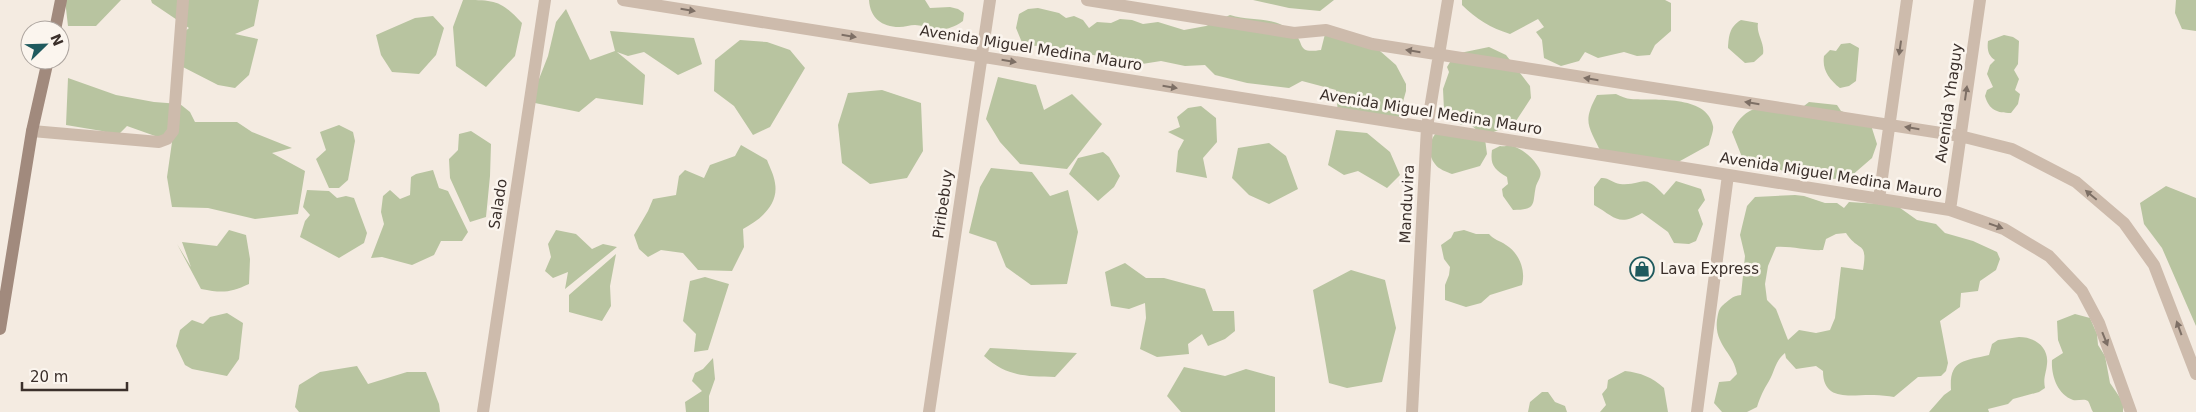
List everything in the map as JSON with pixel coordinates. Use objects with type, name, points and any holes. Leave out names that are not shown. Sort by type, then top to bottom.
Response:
[{"type":"main road","points":[[57,20],[61,0]]},
{"type":"main road","points":[[0,329],[32,131],[46,70]]},
{"type":"street","points":[[32,131],[159,142],[167,139],[173,131],[182,0]]},
{"type":"street","name":"Salado","points":[[483,412],[545,0]]},
{"type":"street","name":"Avenida Miguel Medina Mauro","points":[[623,0],[1950,210],[2004,229],[2048,256],[2082,291],[2108,346],[2131,412]]},
{"type":"street","name":"Piribebuy","points":[[929,412],[990,0]]},
{"type":"street","points":[[1087,0],[1294,32],[1326,30],[1372,44],[1960,136],[2012,149],[2076,182],[2124,223],[2154,266],[2196,374]]},
{"type":"street","name":"Manduvira","points":[[1412,412],[1427,128],[1448,0]]},
{"type":"street","points":[[1879,199],[1906,0]]},
{"type":"street","name":"Avenida Yhaguy","points":[[1950,210],[1980,0]]},
{"type":"street","points":[[1697,412],[1728,175]]},
{"type":"green space","points":[[65,0],[121,0],[96,26],[70,26],[70,20],[67,20]]},
{"type":"green space","points":[[151,0],[259,0],[254,26],[235,34],[258,39],[249,75],[235,88],[218,85],[177,64],[174,40],[189,28],[152,3]]},
{"type":"green space","points":[[463,0],[482,0],[496,3],[515,15],[522,23],[515,56],[486,87],[456,66],[453,27]]},
{"type":"green space","points":[[869,0],[925,0],[930,8],[950,7],[958,9],[964,13],[963,21],[945,29],[915,25],[893,27],[882,23],[874,16]]},
{"type":"green space","points":[[1253,0],[1334,0],[1320,11],[1289,8]]},
{"type":"green space","points":[[1462,0],[1665,0],[1671,3],[1671,31],[1655,45],[1650,55],[1637,56],[1624,52],[1598,58],[1585,52],[1579,61],[1561,66],[1544,58],[1542,40],[1536,32],[1544,27],[1538,19],[1510,34],[1478,19],[1462,5]]},
{"type":"green space","points":[[2176,0],[2196,0],[2196,31],[2182,29],[2175,13]]},
{"type":"green space","points":[[1038,8],[1059,13],[1066,18],[1074,16],[1083,20],[1089,28],[1097,22],[1111,23],[1120,19],[1132,20],[1143,24],[1158,22],[1184,30],[1206,26],[1230,15],[1270,21],[1293,32],[1304,49],[1313,51],[1321,50],[1326,30],[1372,44],[1396,65],[1406,84],[1406,91],[1397,123],[1338,114],[1336,90],[1302,81],[1289,88],[1247,83],[1215,75],[1205,65],[1185,66],[1161,61],[1142,64],[1077,52],[1049,54],[1038,46],[1023,45],[1016,28],[1019,14],[1028,9]]},
{"type":"green space","points":[[566,9],[590,60],[615,51],[610,31],[694,38],[702,64],[678,75],[644,52],[628,56],[617,52],[645,75],[643,105],[596,98],[579,112],[530,102],[548,56],[556,22]]},
{"type":"green space","points":[[433,16],[444,28],[436,55],[419,74],[392,72],[381,55],[376,35],[415,18]]},
{"type":"green space","points":[[1741,20],[1758,23],[1763,54],[1754,62],[1745,63],[1728,48],[1732,29]]},
{"type":"green space","points":[[2004,35],[2019,41],[2018,64],[2014,70],[2019,79],[2015,90],[2020,94],[2018,104],[2011,113],[1994,110],[1989,105],[1985,96],[1987,90],[1993,87],[1987,74],[1990,65],[1995,60],[1988,52],[1988,41]]},
{"type":"green space","points":[[740,40],[767,42],[790,50],[805,68],[770,127],[753,135],[734,106],[714,91],[715,60]]},
{"type":"green space","points":[[1850,43],[1859,48],[1856,81],[1849,86],[1840,88],[1827,74],[1824,66],[1824,56],[1830,50],[1836,51],[1841,44]]},
{"type":"green space","points":[[1489,47],[1506,55],[1530,86],[1531,98],[1514,124],[1491,133],[1485,139],[1487,154],[1480,166],[1452,174],[1436,166],[1432,160],[1430,147],[1434,135],[1437,132],[1480,133],[1470,124],[1461,125],[1450,113],[1444,110],[1443,89],[1449,72],[1447,67],[1455,54]]},
{"type":"green space","points":[[998,77],[1036,85],[1044,110],[1072,94],[1102,124],[1067,169],[1020,164],[1000,142],[986,119]]},
{"type":"green space","points":[[68,78],[116,95],[154,102],[180,104],[190,112],[195,122],[237,122],[252,132],[292,148],[272,153],[305,171],[298,214],[255,219],[208,208],[172,207],[167,177],[172,142],[127,126],[117,136],[102,131],[66,125]]},
{"type":"green space","points":[[882,90],[921,103],[923,151],[907,178],[870,184],[842,163],[838,125],[848,93]]},
{"type":"green space","points":[[1616,94],[1629,99],[1678,101],[1701,109],[1709,116],[1713,126],[1709,145],[1671,166],[1602,155],[1589,125],[1589,113],[1597,95]]},
{"type":"green space","points":[[1809,102],[1837,105],[1841,111],[1870,122],[1877,144],[1872,158],[1850,177],[1825,180],[1812,172],[1800,175],[1785,172],[1774,167],[1765,168],[1756,163],[1744,162],[1732,132],[1738,121],[1745,114],[1762,107],[1804,106]]},
{"type":"green space","points":[[1201,106],[1216,118],[1217,142],[1203,158],[1207,178],[1176,172],[1178,151],[1184,140],[1168,132],[1180,127],[1177,117],[1188,108]]},
{"type":"green space","points":[[339,125],[353,132],[355,141],[348,180],[339,188],[329,188],[316,159],[326,150],[320,132]]},
{"type":"green space","points":[[1336,130],[1367,133],[1390,152],[1400,175],[1387,188],[1358,171],[1344,175],[1328,165]]},
{"type":"green space","points":[[471,131],[491,144],[486,217],[470,222],[450,178],[449,159],[458,150],[459,134]]},
{"type":"green space","points":[[1269,143],[1286,156],[1298,189],[1269,204],[1249,195],[1232,178],[1238,148]]},
{"type":"green space","points":[[741,145],[767,160],[774,177],[775,191],[774,198],[767,211],[743,229],[744,247],[732,271],[698,270],[683,253],[661,250],[648,257],[639,249],[634,235],[653,199],[676,195],[679,176],[685,170],[704,178],[710,165],[735,156]]},
{"type":"green space","points":[[1500,146],[1512,146],[1519,149],[1529,156],[1539,168],[1540,176],[1536,186],[1534,201],[1527,209],[1513,210],[1503,196],[1502,189],[1508,184],[1507,177],[1499,172],[1492,163],[1492,150]]},
{"type":"green space","points":[[1103,152],[1109,157],[1120,176],[1114,187],[1098,201],[1069,174],[1078,158]]},
{"type":"green space","points":[[991,168],[1032,172],[1050,196],[1068,190],[1078,232],[1067,284],[1031,285],[1006,267],[996,242],[969,233],[980,187]]},
{"type":"green space","points":[[433,170],[439,188],[448,191],[468,232],[462,241],[441,241],[434,255],[412,265],[382,257],[371,258],[384,224],[381,212],[383,196],[390,190],[400,199],[410,195],[411,177]]},
{"type":"green space","points":[[1601,178],[1606,178],[1620,184],[1643,181],[1651,183],[1664,195],[1676,181],[1701,189],[1705,200],[1698,210],[1703,224],[1696,241],[1689,244],[1674,243],[1668,232],[1642,213],[1622,220],[1594,205],[1594,187]]},
{"type":"green space","points":[[2166,186],[2196,198],[2196,326],[2162,248],[2144,224],[2140,203]]},
{"type":"green space","points":[[307,190],[329,191],[337,198],[346,196],[354,198],[367,233],[364,243],[339,258],[300,237],[305,221],[310,215],[303,207]]},
{"type":"green space","points":[[1804,196],[1825,203],[1837,203],[1844,208],[1849,202],[1896,205],[1917,220],[1936,224],[1945,233],[1973,241],[1997,252],[2000,259],[1996,270],[1980,281],[1978,291],[1961,293],[1960,307],[1940,321],[1948,363],[1946,371],[1941,376],[1918,377],[1894,397],[1840,395],[1828,388],[1824,381],[1823,371],[1816,366],[1796,369],[1786,358],[1785,353],[1777,363],[1757,407],[1747,412],[1722,412],[1714,403],[1719,382],[1730,381],[1737,374],[1732,360],[1718,336],[1717,320],[1722,306],[1733,297],[1741,295],[1745,256],[1740,235],[1747,206],[1755,197]],"holes":[[[1846,233],[1863,250],[1863,270],[1841,267],[1835,318],[1830,330],[1816,333],[1799,330],[1788,340],[1776,309],[1767,300],[1765,284],[1768,266],[1776,247],[1823,250],[1826,239],[1836,234]]]},
{"type":"green space","points":[[229,230],[246,235],[250,259],[249,284],[226,291],[201,289],[177,244],[191,267],[182,242],[217,246]]},
{"type":"green space","points":[[556,230],[576,234],[592,249],[603,244],[617,247],[565,289],[568,272],[553,278],[545,271],[551,257],[548,244]]},
{"type":"green space","points":[[1464,230],[1476,234],[1489,234],[1511,248],[1518,257],[1522,268],[1522,285],[1490,295],[1481,303],[1466,307],[1445,300],[1445,285],[1450,267],[1444,259],[1441,245],[1451,238],[1454,232]]},
{"type":"green space","points":[[616,254],[610,286],[611,306],[602,321],[569,312],[569,295]]},
{"type":"green space","points":[[1125,263],[1146,278],[1164,278],[1205,289],[1213,311],[1234,311],[1235,331],[1225,339],[1208,346],[1202,334],[1188,344],[1189,354],[1157,357],[1140,349],[1146,318],[1145,303],[1129,309],[1111,306],[1105,272]]},
{"type":"green space","points":[[1351,270],[1385,280],[1396,328],[1382,382],[1347,388],[1329,383],[1313,290]]},
{"type":"green space","points":[[705,277],[729,284],[708,350],[694,352],[696,334],[683,321],[690,281]]},
{"type":"green space","points":[[227,313],[243,323],[239,359],[227,376],[192,369],[185,365],[176,346],[180,330],[192,320],[203,324],[210,317]]},
{"type":"green space","points":[[2075,314],[2090,318],[2097,334],[2098,345],[2105,356],[2110,383],[2123,402],[2123,412],[2093,412],[2088,401],[2073,400],[2067,397],[2056,383],[2052,360],[2063,353],[2058,340],[2057,321]]},
{"type":"green space","points":[[2019,337],[2035,341],[2040,344],[2046,353],[2045,388],[2039,392],[2013,399],[2008,404],[1988,409],[1989,412],[1929,412],[1951,390],[1952,373],[1955,367],[1965,361],[1989,355],[1992,344],[1998,340]]},
{"type":"green space","points":[[990,348],[1077,353],[1055,377],[1035,376],[1009,372],[992,363],[984,356]]},
{"type":"green space","points":[[713,358],[715,379],[709,396],[709,412],[686,412],[685,402],[702,391],[692,381],[695,373],[703,369]]},
{"type":"green space","points":[[357,366],[368,384],[407,372],[426,372],[439,404],[440,412],[299,412],[295,407],[299,385],[320,372]]},
{"type":"green space","points":[[1184,367],[1225,376],[1246,369],[1275,377],[1275,412],[1181,412],[1167,396]]},
{"type":"green space","points":[[1625,371],[1646,376],[1664,388],[1668,412],[1600,412],[1606,405],[1602,394],[1607,388],[1608,380]]},
{"type":"green space","points":[[1542,392],[1548,392],[1555,402],[1565,406],[1567,412],[1528,412],[1530,402]]},
{"type":"place","name":"Lava Express","points":[[1642,269]]}]
